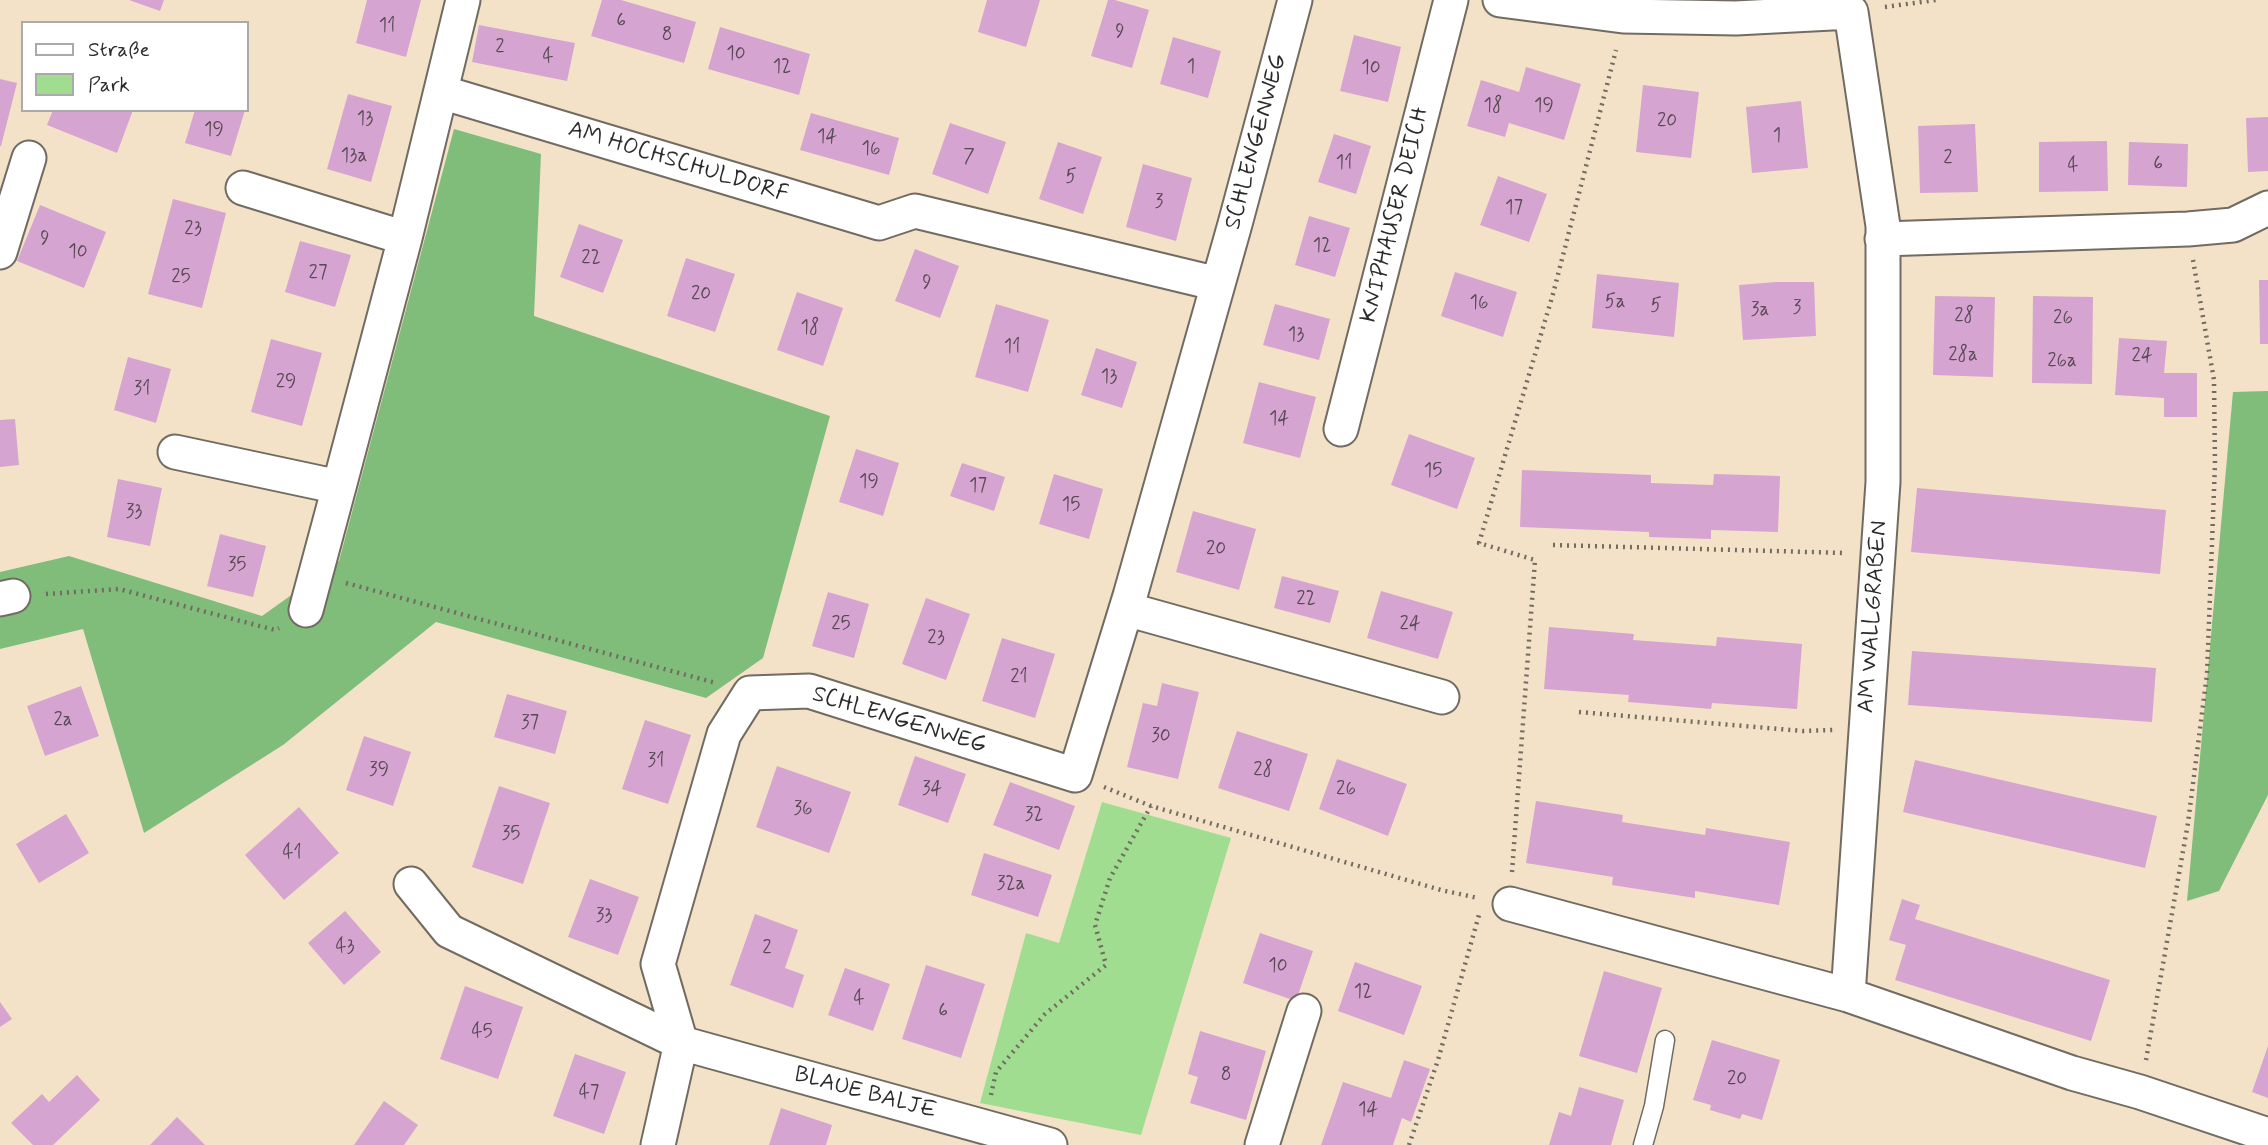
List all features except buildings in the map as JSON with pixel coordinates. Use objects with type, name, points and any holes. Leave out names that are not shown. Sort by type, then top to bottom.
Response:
[{"type":"street","points":[[306,610],[405,238],[463,0]]},
{"type":"street","name":"SCHLENGENWEG","points":[[750,693],[809,691],[1074,775],[1126,609],[1295,0]]},
{"type":"street","name":"KNIPHAUSER DEICH","points":[[1341,429],[1451,0]]},
{"type":"street","points":[[1500,0],[1623,16],[1736,18],[1851,12]]},
{"type":"street","name":"AM WALLGRABEN","points":[[1848,995],[1883,482],[1883,226],[1851,12]]},
{"type":"street","name":"AM HOCHSCHULDORF","points":[[441,92],[879,223],[915,211],[1218,284]]},
{"type":"street","points":[[0,252],[29,158]]},
{"type":"street","points":[[243,188],[405,238]]},
{"type":"street","points":[[1882,239],[2188,229],[2232,225],[2268,208]]},
{"type":"street","points":[[175,452],[339,488]]},
{"type":"street","points":[[1126,609],[1442,698]]},
{"type":"street","points":[[658,1145],[681,1043],[658,964],[724,734],[750,693]]},
{"type":"street","points":[[411,884],[450,931],[681,1043]]},
{"type":"street","points":[[1497,902],[1848,995],[2072,1073],[2140,1092],[2268,1135]]},
{"type":"street","points":[[1262,1145],[1304,1011]]},
{"type":"street","name":"BLAUE BALJE","points":[[681,1043],[1050,1145]]},
{"type":"lane","points":[[1643,1145],[1654,1106],[1665,1041]]},
{"type":"path","points":[[1851,12],[1937,0]]},
{"type":"path","points":[[1409,1145],[1497,902],[1535,560],[1479,543],[1553,294],[1606,93],[1623,16]]},
{"type":"path","points":[[2140,1092],[2188,823],[2207,674],[2215,464],[2214,380],[2188,229]]},
{"type":"path","points":[[1553,545],[1878,554]]},
{"type":"path","points":[[340,581],[750,693]]},
{"type":"path","points":[[7,598],[118,589],[275,630],[306,610]]},
{"type":"path","points":[[1579,712],[1803,731],[1866,730]]},
{"type":"path","points":[[1074,775],[1151,806],[1441,890],[1497,902]]},
{"type":"path","points":[[984,1127],[996,1072],[1045,1014],[1105,965],[1095,925],[1110,878],[1151,806]]},
{"type":"green space","points":[[454,129],[541,154],[534,316],[830,416],[763,658],[706,698],[436,622],[283,745],[144,833],[83,629],[0,649],[0,572],[69,556],[262,616],[339,561]]},
{"type":"green space","points":[[2268,391],[2268,795],[2219,891],[2187,901],[2233,392]]},
{"type":"green space","points":[[1102,802],[1231,838],[1141,1135],[980,1103],[1026,933],[1059,943]]}]
